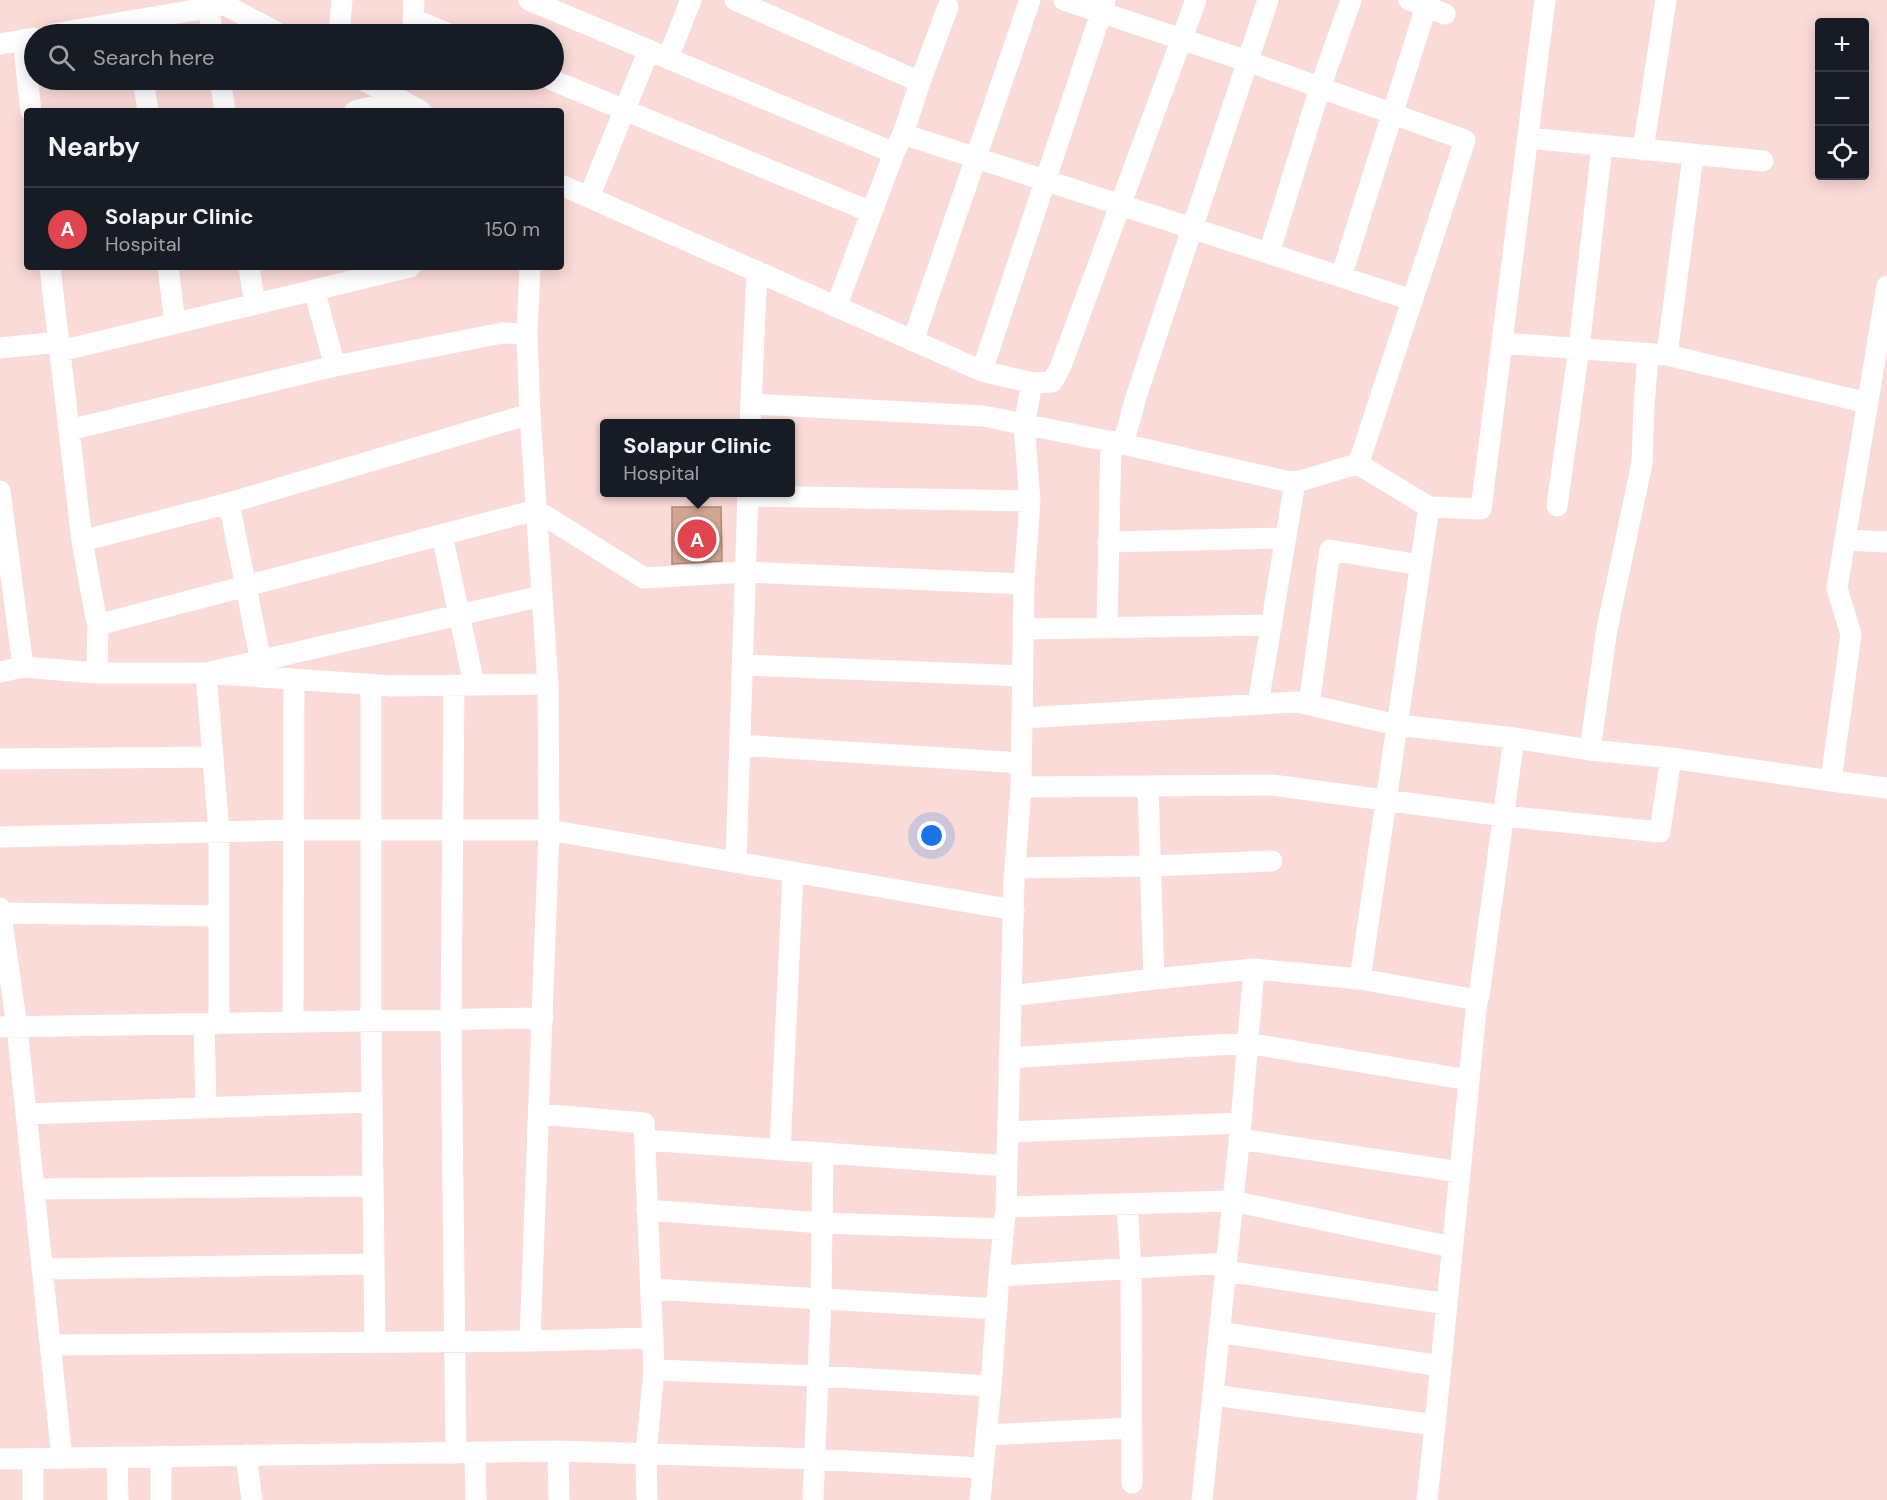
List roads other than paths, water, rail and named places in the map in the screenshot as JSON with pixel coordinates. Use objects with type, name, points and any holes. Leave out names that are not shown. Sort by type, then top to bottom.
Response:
[{"type":"street","points":[[340,24],[342,0]]},
{"type":"street","points":[[529,0],[658,54],[898,144],[976,159],[1412,300]]},
{"type":"street","points":[[590,198],[625,111],[691,0]]},
{"type":"street","points":[[735,0],[920,82]]},
{"type":"street","points":[[913,341],[1030,0]]},
{"type":"street","points":[[1064,0],[1103,7],[1181,40],[1247,61],[1465,140],[1360,463],[1429,507],[1481,509],[1545,0]]},
{"type":"street","points":[[564,186],[982,371],[1032,383],[1052,382],[1060,368],[1196,0]]},
{"type":"street","points":[[1107,627],[1108,542],[1117,442],[1137,394],[1268,0]]},
{"type":"street","points":[[1269,253],[1320,88],[1351,0]]},
{"type":"street","points":[[1643,150],[1666,0]]},
{"type":"street","points":[[836,307],[920,82],[944,2]]},
{"type":"street","points":[[215,24],[220,4]]},
{"type":"street","points":[[148,24],[220,4],[260,24]]},
{"type":"street","points":[[982,371],[1103,7]]},
{"type":"street","points":[[1341,277],[1427,7]]},
{"type":"street","points":[[413,13],[432,24]]},
{"type":"street","points":[[0,44],[24,40]]},
{"type":"street","points":[[564,85],[871,212]]},
{"type":"street","points":[[30,90],[31,108]]},
{"type":"street","points":[[145,90],[148,108]]},
{"type":"street","points":[[222,90],[225,108]]},
{"type":"street","points":[[386,90],[415,108]]},
{"type":"street","points":[[368,108],[400,100]]},
{"type":"street","points":[[1528,138],[1693,156],[1763,161]]},
{"type":"street","points":[[1557,506],[1579,348],[1602,146]]},
{"type":"street","points":[[1590,750],[1606,629],[1642,464],[1644,406],[1658,355],[1693,156]]},
{"type":"street","points":[[50,270],[82,541],[98,622],[97,673]]},
{"type":"street","points":[[168,270],[175,323]]},
{"type":"street","points":[[249,270],[255,304]]},
{"type":"street","points":[[0,348],[59,346],[175,323],[397,270]]},
{"type":"street","points":[[530,270],[527,334],[548,684],[549,830],[530,1341]]},
{"type":"street","points":[[757,271],[750,414],[954,413],[983,416],[1117,442],[1295,482],[1360,463]]},
{"type":"street","points":[[1831,781],[1851,635],[1837,588],[1887,286]]},
{"type":"street","points":[[314,290],[335,366]]},
{"type":"street","points":[[69,429],[335,366],[502,333],[527,334]]},
{"type":"street","points":[[1502,343],[1658,355],[1868,403]]},
{"type":"street","points":[[980,1500],[992,1386],[1006,1207],[1015,868],[1021,787],[1024,584],[1030,501],[1024,425],[1032,383]]},
{"type":"street","points":[[82,541],[229,503],[530,414]]},
{"type":"street","points":[[1258,704],[1295,482]]},
{"type":"street","points":[[0,491],[23,667]]},
{"type":"street","points":[[795,495],[1030,501]]},
{"type":"street","points":[[736,862],[748,497]]},
{"type":"street","points":[[229,503],[261,662]]},
{"type":"street","points":[[1360,979],[1429,507]]},
{"type":"street","points":[[98,622],[107,624],[536,510],[644,578],[745,572],[1024,584]]},
{"type":"street","points":[[442,535],[460,616],[464,685],[453,831],[451,1019],[454,1341],[465,1452],[476,1500]]},
{"type":"street","points":[[1108,542],[1286,538]]},
{"type":"street","points":[[1845,540],[1887,542]]},
{"type":"street","points":[[1309,705],[1330,550],[1420,565]]},
{"type":"street","points":[[206,673],[543,596]]},
{"type":"street","points":[[1023,629],[1272,625]]},
{"type":"street","points":[[743,665],[1023,676]]},
{"type":"street","points":[[0,672],[23,667],[97,673],[206,673],[371,685],[548,684]]},
{"type":"street","points":[[206,673],[219,832],[219,916],[206,1108]]},
{"type":"street","points":[[293,1022],[294,680]]},
{"type":"street","points":[[371,685],[371,1021],[375,1341]]},
{"type":"street","points":[[1022,718],[1297,702],[1397,725],[1671,758],[1887,788]]},
{"type":"street","points":[[1427,1500],[1477,1000],[1514,738]]},
{"type":"street","points":[[740,745],[1021,763]]},
{"type":"street","points":[[0,759],[213,757]]},
{"type":"street","points":[[1021,787],[1272,785],[1504,816],[1660,832],[1671,758]]},
{"type":"street","points":[[1148,786],[1154,979]]},
{"type":"street","points":[[0,837],[294,830],[549,830],[1014,910]]},
{"type":"street","points":[[1015,868],[1272,861]]},
{"type":"street","points":[[780,1150],[793,872]]},
{"type":"street","points":[[0,908],[9,1027],[26,1114],[62,1458]]},
{"type":"street","points":[[1,914],[219,916]]},
{"type":"street","points":[[1011,996],[1254,969],[1360,979],[1477,1000]]},
{"type":"street","points":[[1202,1500],[1240,1131],[1254,969]]},
{"type":"street","points":[[9,1027],[543,1018]]},
{"type":"street","points":[[1010,1058],[1247,1043],[1469,1080]]},
{"type":"street","points":[[26,1114],[372,1102]]},
{"type":"street","points":[[539,1113],[644,1123],[654,1370],[646,1453],[647,1500]]},
{"type":"street","points":[[1008,1132],[1240,1131],[1460,1172]]},
{"type":"street","points":[[645,1140],[1006,1166]]},
{"type":"street","points":[[813,1500],[821,1298],[823,1153]]},
{"type":"street","points":[[34,1189],[373,1186]]},
{"type":"street","points":[[1006,1207],[1232,1201],[1452,1247]]},
{"type":"street","points":[[1127,1204],[1131,1268],[1132,1483]]},
{"type":"street","points":[[647,1210],[822,1223],[1003,1229]]},
{"type":"street","points":[[42,1269],[374,1264]]},
{"type":"street","points":[[999,1276],[1131,1268],[1225,1267],[1447,1304]]},
{"type":"street","points":[[651,1289],[997,1309]]},
{"type":"street","points":[[1219,1332],[1441,1366]]},
{"type":"street","points":[[50,1345],[653,1338]]},
{"type":"street","points":[[654,1370],[992,1386]]},
{"type":"street","points":[[1213,1395],[1435,1425]]},
{"type":"street","points":[[986,1435],[1131,1428]]},
{"type":"street","points":[[558,1451],[559,1500]]},
{"type":"street","points":[[0,1459],[558,1451],[814,1459],[982,1468]]},
{"type":"street","points":[[246,1455],[252,1500]]},
{"type":"street","points":[[161,1456],[161,1500]]},
{"type":"street","points":[[117,1457],[118,1500]]},
{"type":"street","points":[[33,1458],[33,1500]]},
{"type":"place","name":"Solapur Clinic","points":[[697,539]]}]
